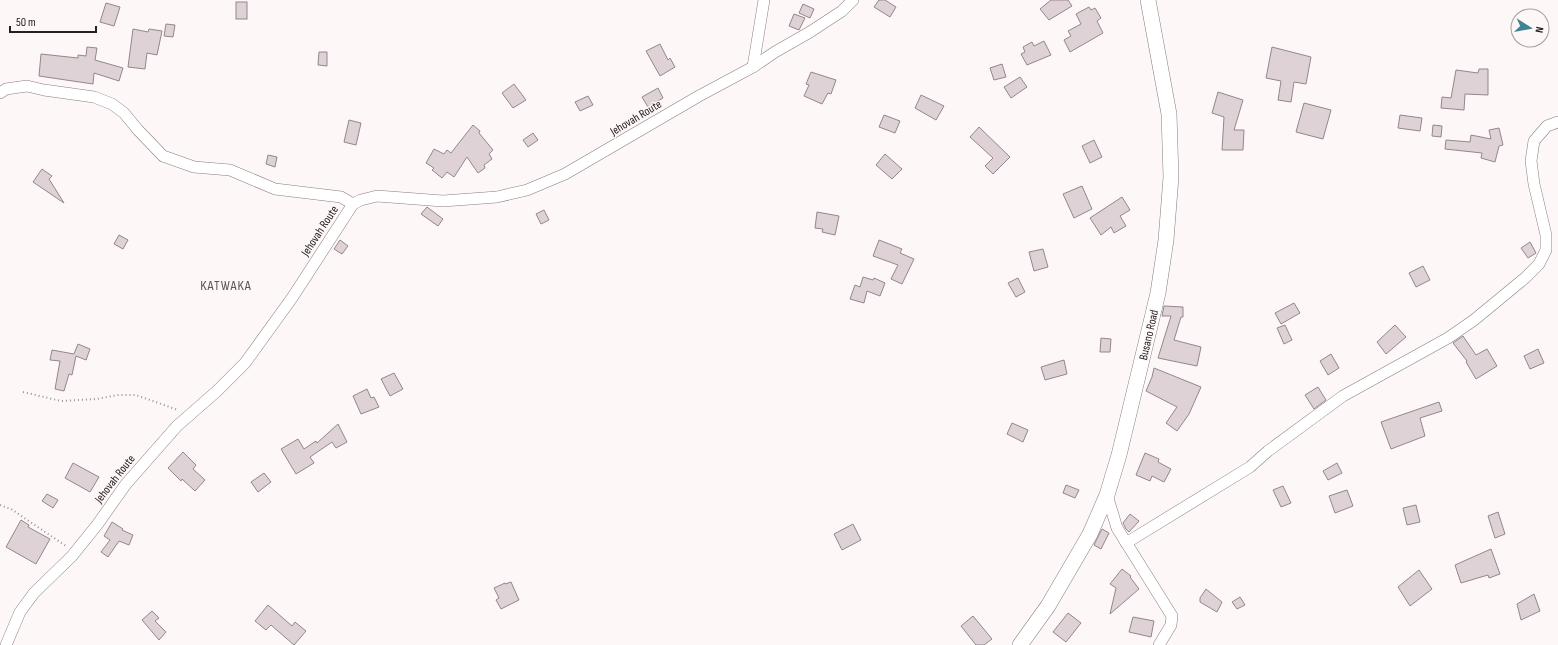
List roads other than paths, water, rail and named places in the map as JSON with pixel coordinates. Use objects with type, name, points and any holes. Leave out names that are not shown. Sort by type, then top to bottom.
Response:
[{"type":"street","points":[[753,67],[764,0]]},
{"type":"street","name":"Jehovah Route","points":[[6,645],[20,612],[34,593],[76,551],[97,525],[126,484],[177,426],[217,391],[249,357],[292,298],[353,204],[361,200],[377,196],[443,201],[497,197],[528,190],[565,174],[699,96],[753,67],[842,11],[854,0]]},
{"type":"street","name":"Busano Road","points":[[1020,645],[1048,606],[1086,541],[1107,495],[1121,448],[1158,293],[1169,211],[1171,177],[1169,114],[1148,0]]},
{"type":"street","points":[[0,93],[6,89],[27,86],[94,97],[112,104],[124,113],[142,135],[163,156],[194,167],[230,170],[275,189],[341,197],[353,204]]},
{"type":"street","points":[[1126,543],[1250,467],[1268,451],[1343,396],[1448,338],[1474,320],[1525,278],[1539,264],[1546,250],[1546,235],[1534,184],[1531,161],[1534,141],[1547,126],[1558,122]]},
{"type":"street","points":[[1107,495],[1117,528],[1172,616],[1171,625],[1159,645]]},
{"type":"district","name":"KATWAKA","points":[[226,285]]}]
